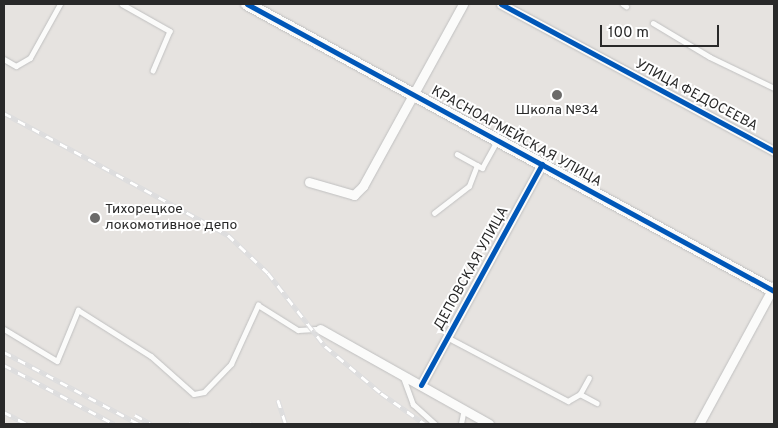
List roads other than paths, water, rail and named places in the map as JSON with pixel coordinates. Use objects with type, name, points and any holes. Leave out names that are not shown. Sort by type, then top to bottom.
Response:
[{"type":"street","name":"КРАСНОАРМЕЙСКАЯ УЛИЦА","points":[[247,4],[774,289]]},
{"type":"street","points":[[309,182],[354,195],[363,186],[463,4]]},
{"type":"street","name":"УЛИЦА ФЕДОСЕЕВА","points":[[501,4],[774,151]]},
{"type":"street","name":"ДЕПОВСКАЯ УЛИЦА","points":[[421,385],[542,164]]},
{"type":"street","points":[[699,424],[774,289]]},
{"type":"street","points":[[320,329],[490,424]]},
{"type":"lane","points":[[4,59],[16,66],[30,58],[60,4]]},
{"type":"lane","points":[[122,4],[170,31],[152,71]]},
{"type":"lane","points":[[653,22],[710,57],[774,88]]},
{"type":"lane","points":[[457,154],[482,168],[497,140]]},
{"type":"lane","points":[[434,213],[469,186],[477,165]]},
{"type":"lane","points":[[4,329],[58,362],[78,310],[151,356],[194,394],[204,392],[231,364],[258,304],[298,330],[320,329]]},
{"type":"lane","points":[[447,337],[568,401],[580,394],[589,378]]},
{"type":"lane","points":[[403,375],[413,404],[436,424]]},
{"type":"lane","points":[[580,394],[597,403]]},
{"type":"lane","points":[[461,424],[464,409]]},
{"type":"railway","points":[[4,113],[228,235],[268,273],[325,346],[381,393],[425,424]]},
{"type":"railway","points":[[4,352],[139,424]]},
{"type":"railway","points":[[4,365],[114,424]]},
{"type":"railway","points":[[278,400],[286,424]]},
{"type":"railway","points":[[4,412],[27,424]]},
{"type":"railway","points":[[135,415],[151,424]]},
{"type":"place","name":"Школа №34","points":[[557,95]]},
{"type":"place","name":"Тихорецкое локомотивное депо","points":[[95,218]]}]
